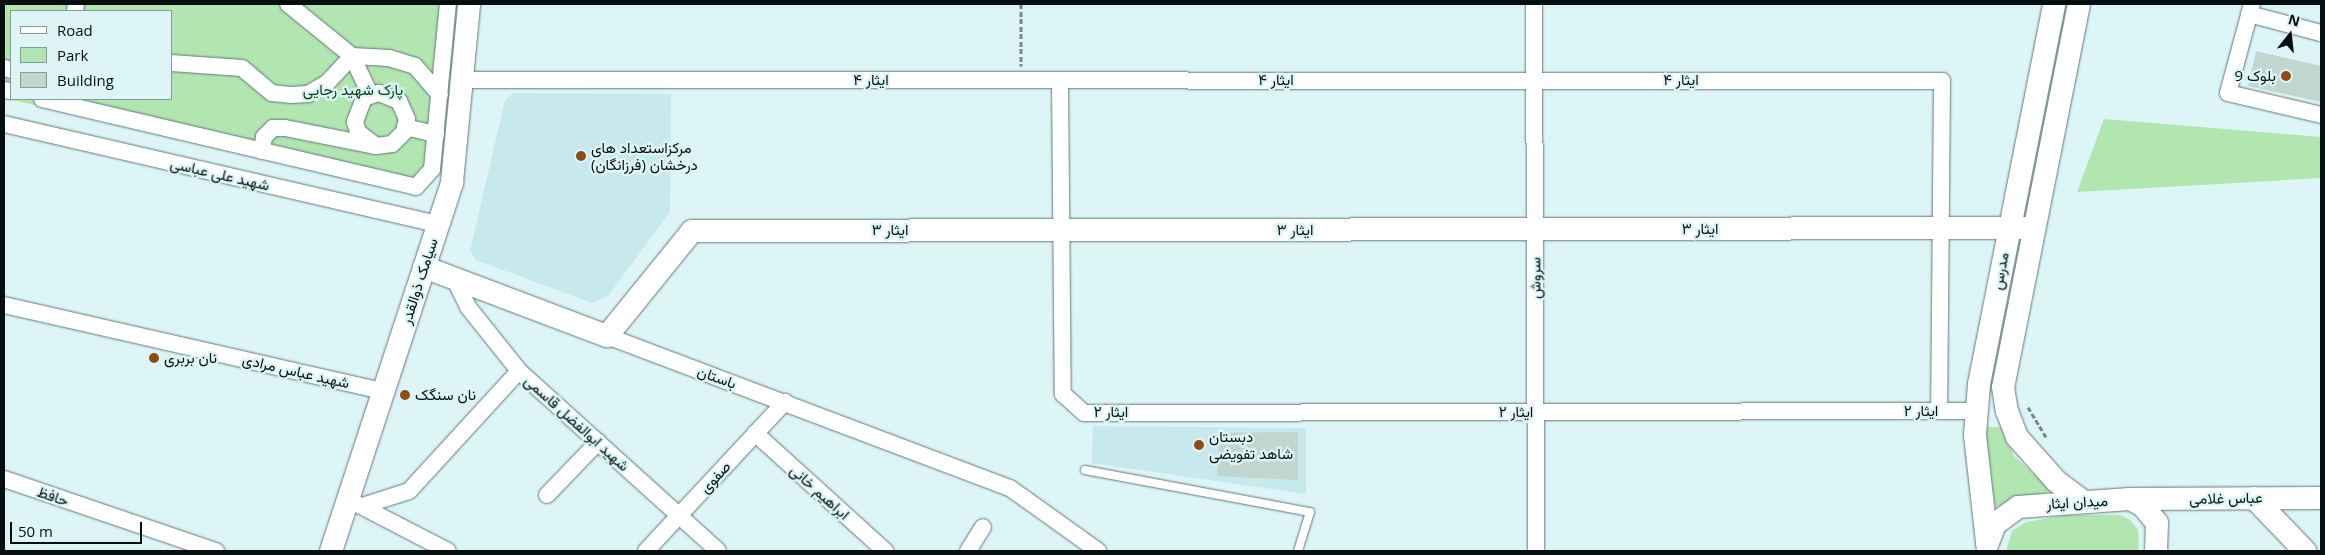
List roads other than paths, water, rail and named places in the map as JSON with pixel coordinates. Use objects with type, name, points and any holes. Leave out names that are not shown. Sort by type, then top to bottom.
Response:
[{"type":"street","points":[[288,4],[352,56],[370,94]]},
{"type":"street","points":[[51,100],[79,103],[262,151],[416,188],[432,169],[448,4]]},
{"type":"street","name":"سیامک ذوالقدر","points":[[331,551],[355,503],[383,391],[452,182],[469,4]]},
{"type":"street","name":"سروش","points":[[1534,4],[1536,551]]},
{"type":"street","name":"مدرس","points":[[1987,546],[1975,435],[1976,411],[2008,228],[2054,4]]},
{"type":"street","name":"مدرس","points":[[2079,4],[2003,387],[2007,411],[2017,437],[2056,481],[2081,500]]},
{"type":"street","points":[[2321,33],[2250,9],[2228,92],[2321,115]]},
{"type":"street","points":[[172,63],[242,68],[272,93],[290,95],[308,94],[327,83],[352,56]]},
{"type":"street","points":[[352,56],[403,60],[426,74],[440,95]]},
{"type":"street","name":"ایثار ۴","points":[[463,80],[1942,80],[1941,228]]},
{"type":"street","points":[[1060,80],[1062,230]]},
{"type":"street","points":[[262,151],[264,137],[273,128],[284,128],[376,146],[392,144],[405,127],[407,119],[399,101],[379,93],[370,94],[360,105],[355,122],[358,132],[376,146]]},
{"type":"street","name":"شهید علی عباسی","points":[[4,124],[437,224]]},
{"type":"street","points":[[405,127],[436,134]]},
{"type":"street","points":[[1939,411],[1941,228]]},
{"type":"street","name":"ایثار ۳","points":[[607,336],[692,231],[2034,228]]},
{"type":"street","name":"ایثار ۲","points":[[1062,230],[1063,394],[1084,412],[1976,411]]},
{"type":"street","name":"باستان","points":[[424,267],[1010,488],[1076,545],[1098,551]]},
{"type":"street","name":"شهید ابوالفضل قاسمی","points":[[454,278],[468,307],[519,371],[718,551]]},
{"type":"street","name":"شهید عباس مرادی","points":[[4,304],[383,391]]},
{"type":"street","points":[[355,503],[409,491],[519,371]]},
{"type":"street","name":"صفوی","points":[[646,551],[785,402]]},
{"type":"street","name":"ابراهیم خانی","points":[[755,433],[885,551]]},
{"type":"street","points":[[547,495],[598,442]]},
{"type":"street","name":"حافظ","points":[[4,479],[216,551]]},
{"type":"street","points":[[2254,498],[2304,551]]},
{"type":"street","name":"عباس غلامی","points":[[2130,500],[2321,498]]},
{"type":"street","points":[[2156,551],[2157,523],[2162,510],[2176,499]]},
{"type":"street","name":"میدان ایثار","points":[[1987,546],[1995,524],[2018,507],[2081,500],[2130,500],[2146,509],[2157,523]]},
{"type":"street","points":[[355,503],[448,551]]},
{"type":"street","points":[[968,551],[983,527]]},
{"type":"lane","points":[[1085,470],[1310,512],[1298,551]]},
{"type":"place","name":"بلوک 9","points":[[2286,76]]},
{"type":"place","name":"مرکزاستعداد های درخشان (فرزانگان)","points":[[581,156]]},
{"type":"place","name":"نان بربری","points":[[154,358]]},
{"type":"place","name":"نان سنگک","points":[[405,395]]},
{"type":"place","name":"دبستان شاهد تفویضی","points":[[1199,445]]},
{"type":"park label","name":"پارک شهید رجایی","points":[[353,90]]}]
